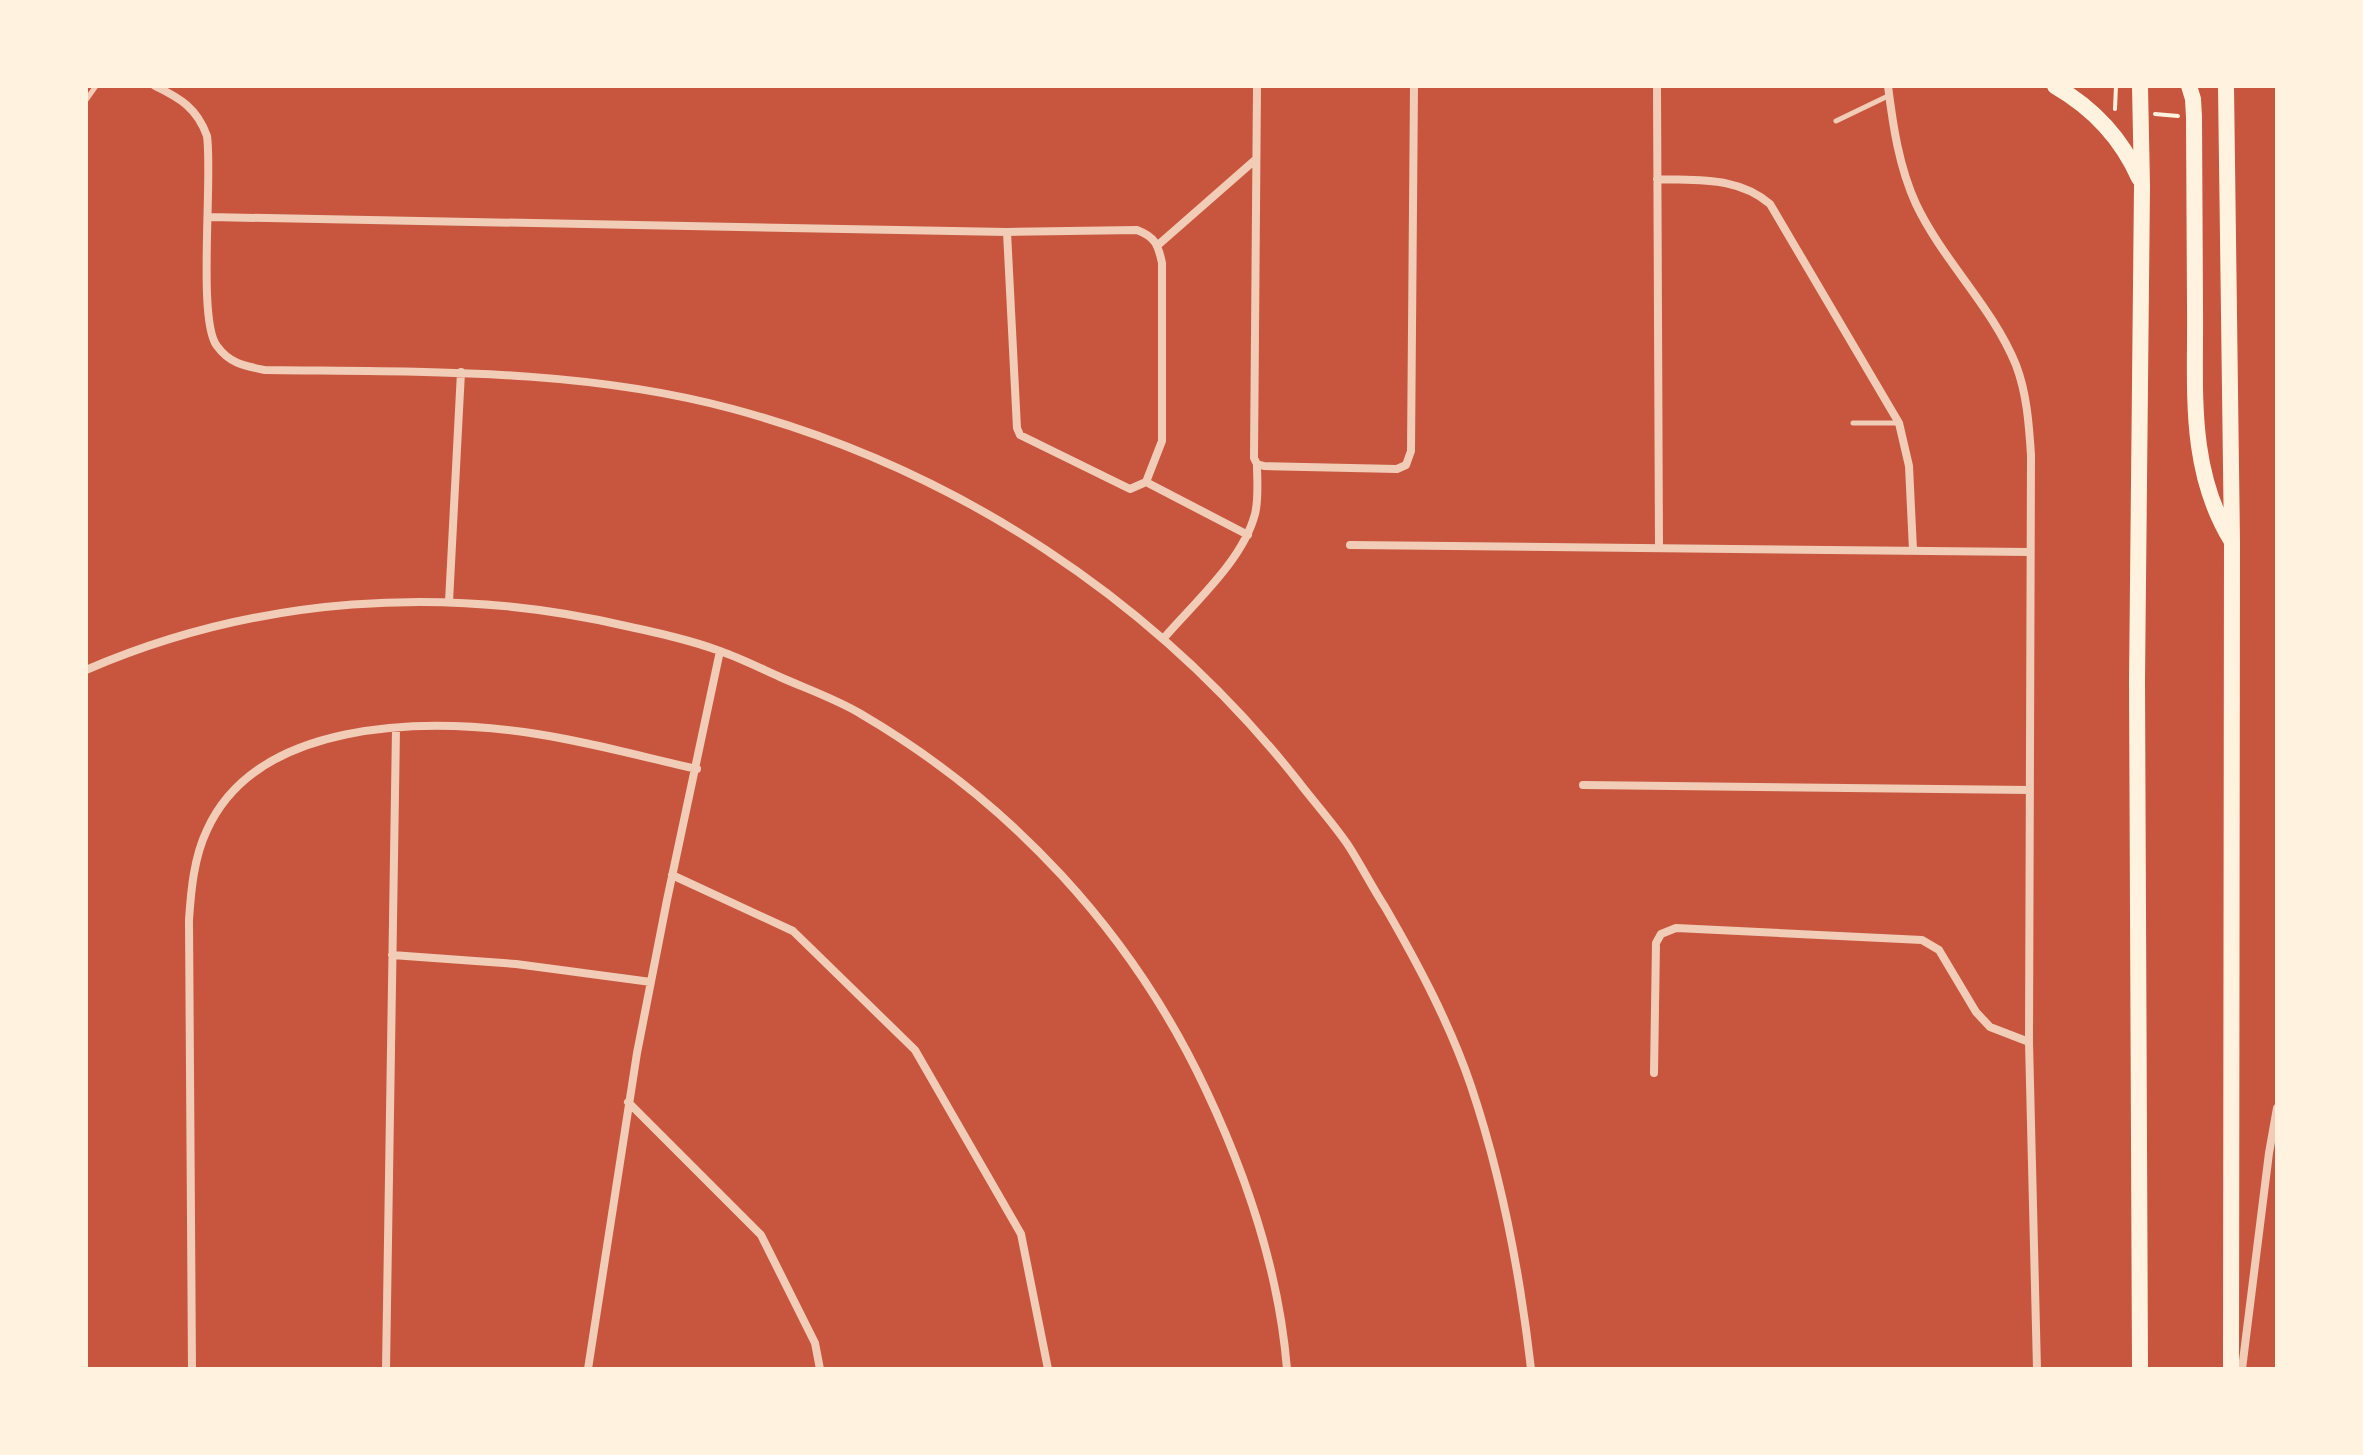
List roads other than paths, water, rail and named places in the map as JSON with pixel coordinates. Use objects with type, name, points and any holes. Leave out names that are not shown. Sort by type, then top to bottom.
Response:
[{"type":"main road","points":[[2055,86],[2090,109],[2107,126],[2121,144],[2142,186]]},
{"type":"main road","points":[[2140,86],[2142,186],[2137,607],[2140,1369]]},
{"type":"main road","points":[[2189,86],[2194,117],[2196,422],[2206,484],[2216,515],[2232,542]]},
{"type":"main road","points":[[2226,86],[2232,542],[2231,1369]]},
{"type":"street","points":[[155,86],[184,101],[202,122],[209,149],[207,312],[215,344],[234,363],[265,370],[461,372],[601,382],[733,409],[862,452],[991,516],[1072,566],[1164,638],[1255,727],[1346,843],[1417,962],[1470,1084],[1510,1220],[1531,1369]]},
{"type":"street","points":[[1164,638],[1237,553],[1248,535],[1256,510],[1257,86]]},
{"type":"street","points":[[1257,464],[1397,469],[1406,465],[1411,451],[1414,86]]},
{"type":"street","points":[[1657,86],[1659,548]]},
{"type":"street","points":[[1889,91],[1905,177],[1917,207],[2003,337],[2017,367],[2028,407],[2031,455],[2029,1042],[2037,1369]]},
{"type":"street","points":[[1158,245],[1255,160]]},
{"type":"street","points":[[1657,179],[1740,185],[1770,204],[1899,423],[1907,451],[1913,550]]},
{"type":"street","points":[[209,217],[1007,232],[1137,230],[1152,236],[1158,245],[1162,263],[1162,441],[1146,482],[1130,489],[1020,435],[1017,428],[1007,232]]},
{"type":"street","points":[[449,602],[461,372]]},
{"type":"street","points":[[1146,482],[1248,535]]},
{"type":"street","points":[[1350,545],[2030,552]]},
{"type":"street","points":[[86,670],[166,639],[264,615],[359,603],[449,602],[579,615],[720,651],[856,710],[933,760],[1023,835],[1095,912],[1149,986],[1195,1066],[1232,1147],[1256,1213],[1271,1267],[1287,1369]]},
{"type":"street","points":[[588,1369],[628,1102],[720,651]]},
{"type":"street","points":[[192,1369],[188,942],[194,874],[206,831],[230,796],[245,780],[280,756],[320,740],[396,729],[447,727],[522,732],[697,769]]},
{"type":"street","points":[[386,1369],[396,729]]},
{"type":"street","points":[[1583,785],[2030,790]]},
{"type":"street","points":[[672,875],[793,931],[915,1050],[1021,1234],[1048,1369]]},
{"type":"street","points":[[1654,1073],[1656,943],[1661,934],[1676,928],[1922,940],[1939,950],[1976,1012],[1990,1027],[2029,1042]]},
{"type":"street","points":[[392,955],[516,964],[651,982]]},
{"type":"street","points":[[628,1102],[761,1235],[815,1343],[820,1369]]},
{"type":"street","points":[[2242,1369],[2277,1108]]},
{"type":"lane","points":[[86,100],[96,86]]},
{"type":"lane","points":[[1836,121],[1889,91]]},
{"type":"lane","points":[[1853,423],[1899,423]]}]
